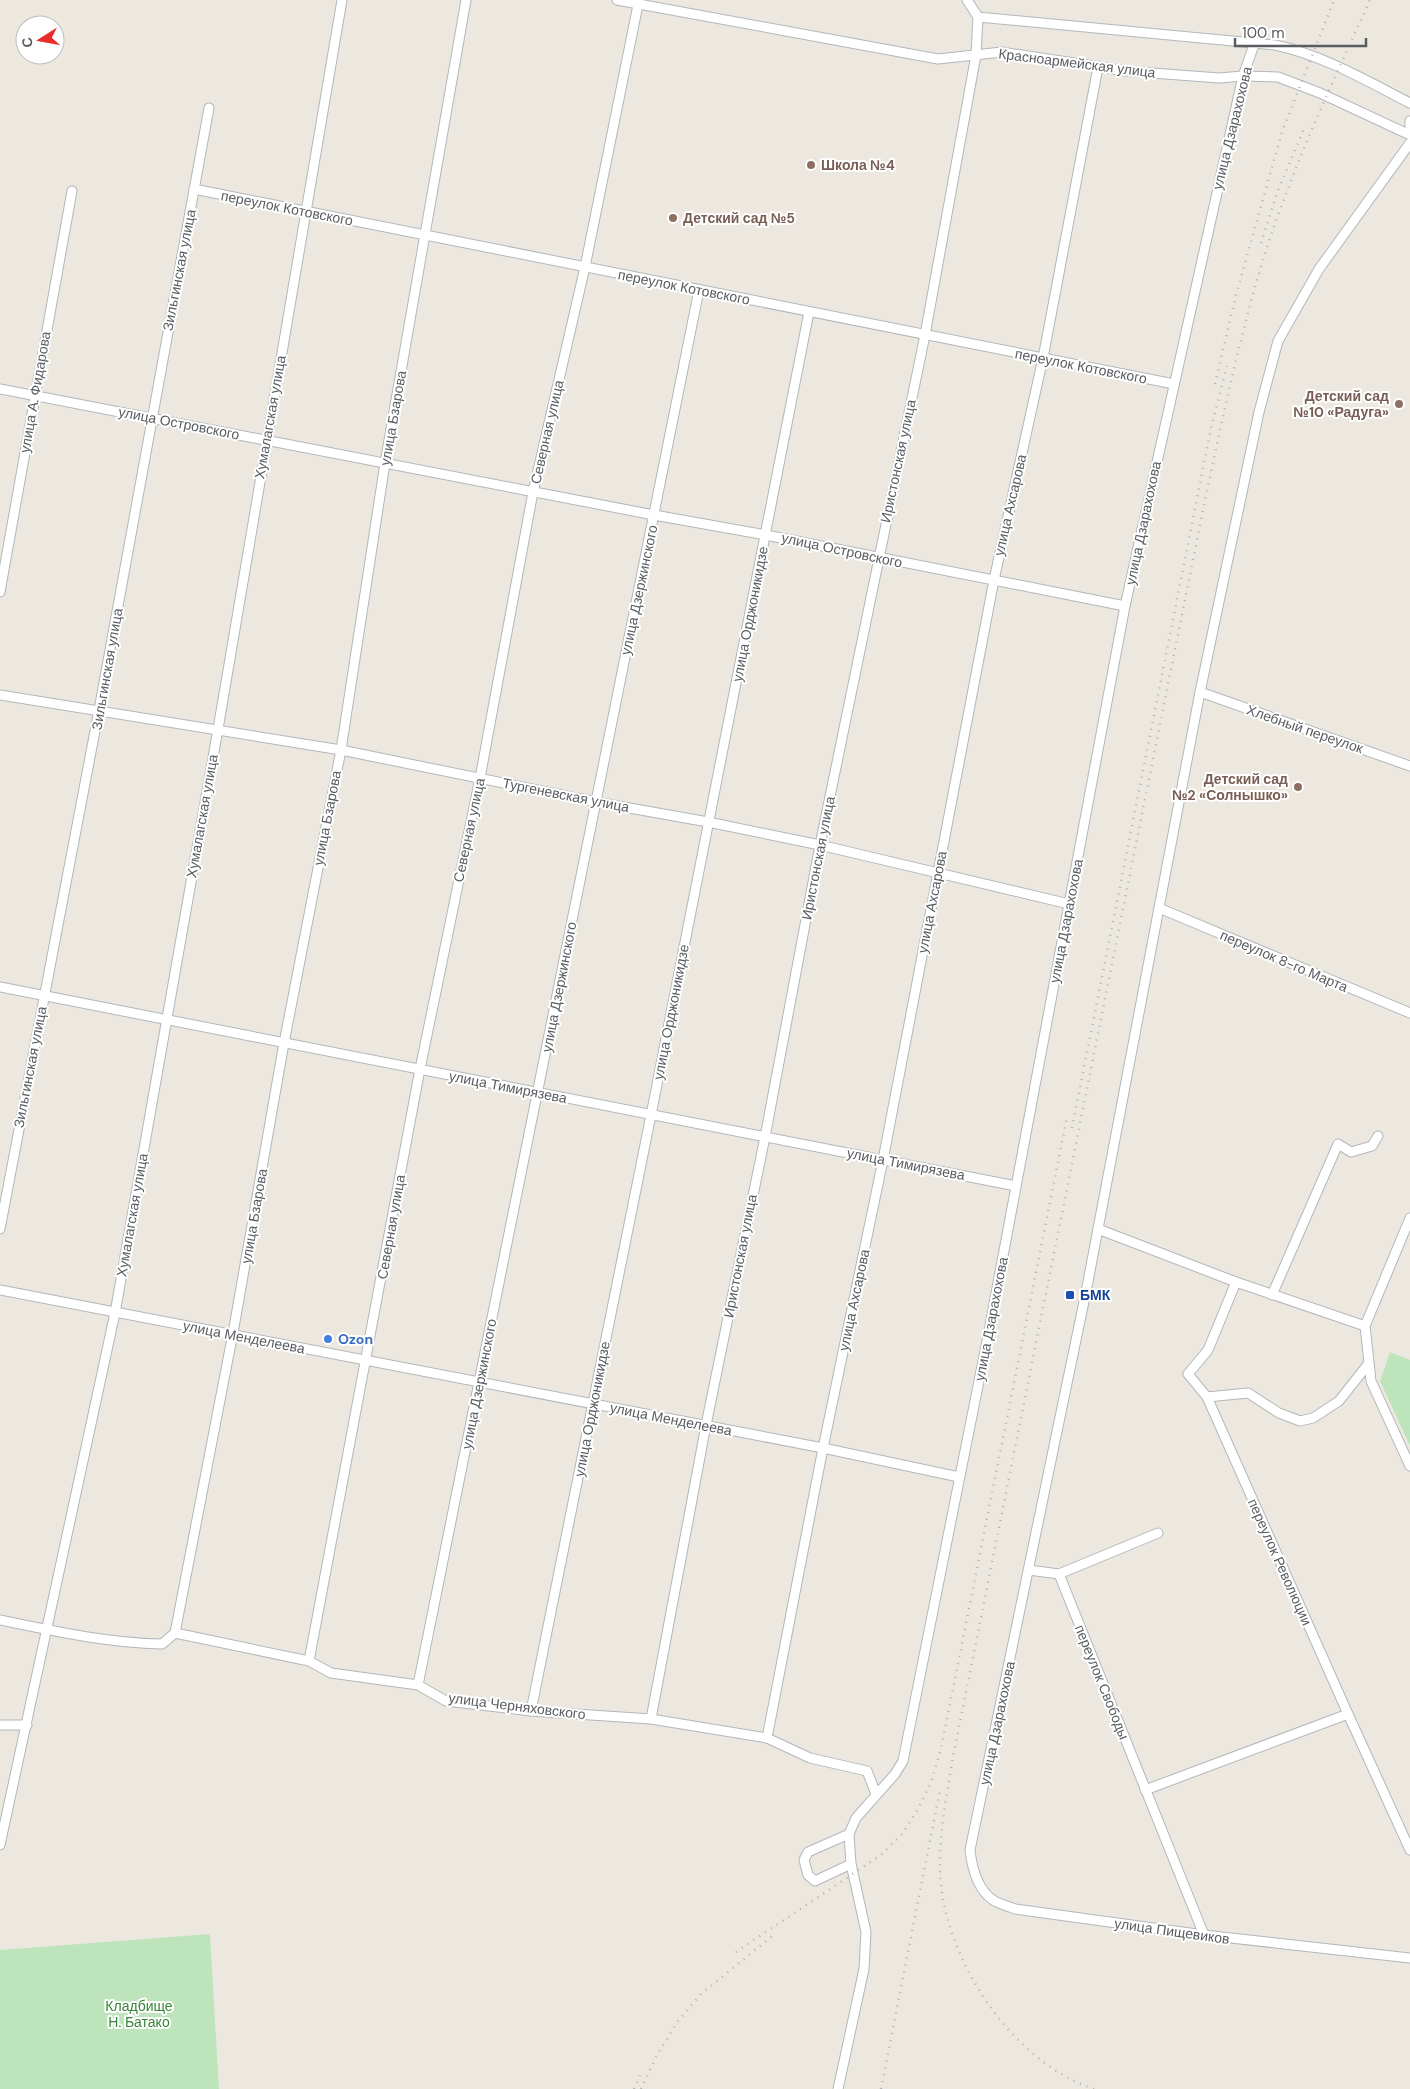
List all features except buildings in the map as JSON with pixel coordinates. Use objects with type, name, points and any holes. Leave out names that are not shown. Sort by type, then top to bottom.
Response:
[{"type":"street","name":"Хумалагская улица","points":[[0,1845],[48,1630],[114,1312],[218,729],[342,0]]},
{"type":"street","name":"улица Бзарова","points":[[175,1633],[233,1334],[284,1043],[341,750],[385,463],[466,0]]},
{"type":"street","name":"Красноармейская улица","points":[[617,0],[639,2],[938,58],[1002,52],[1098,67],[1219,78],[1243,76],[1285,79],[1320,93],[1410,135]]},
{"type":"street","points":[[967,0],[978,17],[1255,42],[1294,49],[1339,68],[1410,103]]},
{"type":"street","name":"Северная улица","points":[[309,1661],[420,1070],[480,778],[533,492],[585,267],[639,2]]},
{"type":"street","name":"Иристонская улица","points":[[651,1719],[706,1426],[820,845],[925,335],[976,55],[978,17]]},
{"type":"street","name":"улица Дзарахохова","points":[[849,1834],[856,1818],[895,1774],[903,1761],[988,1336],[1125,606],[1243,76],[1255,42]]},
{"type":"street","name":"улица Ахсарова","points":[[768,1738],[823,1448],[883,1160],[994,580],[1043,358],[1098,67]]},
{"type":"street","name":"Зильгинская улица","points":[[0,1229],[99,710],[209,108]]},
{"type":"street","points":[[1410,122],[1410,129]]},
{"type":"street","name":"улица Дзарахохова","points":[[970,1850],[1098,1229],[1200,692],[1259,412],[1278,341],[1318,269],[1410,143]]},
{"type":"street","name":"улица Дзарахохова","points":[[1398,160],[1410,153]]},
{"type":"street","name":"переулок Котовского","points":[[194,189],[1174,384]]},
{"type":"street","name":"улица А. Фидарова","points":[[0,592],[72,191]]},
{"type":"street","name":"улица Дзержинского","points":[[418,1684],[700,290]]},
{"type":"street","name":"улица Орджоникидзе","points":[[531,1711],[651,1115],[809,312]]},
{"type":"street","name":"улица Островского","points":[[0,389],[766,535],[1125,606]]},
{"type":"street","name":"Хлебный переулок","points":[[1200,692],[1410,766]]},
{"type":"street","name":"Тургеневская улица","points":[[0,695],[341,750],[820,845],[1069,904]]},
{"type":"street","name":"переулок 8-го Марта","points":[[1159,908],[1410,1013]]},
{"type":"street","name":"улица Тимирязева","points":[[0,987],[1016,1186]]},
{"type":"street","points":[[1272,1295],[1338,1144],[1351,1152],[1372,1146],[1378,1136]]},
{"type":"street","points":[[1410,1218],[1365,1326],[1371,1381],[1410,1466]]},
{"type":"street","points":[[1098,1229],[1236,1282],[1365,1326]]},
{"type":"street","name":"переулок Революции","points":[[1236,1282],[1208,1350],[1188,1374],[1207,1397],[1410,1850]]},
{"type":"street","name":"улица Менделеева","points":[[0,1290],[479,1383],[593,1403],[959,1477]]},
{"type":"street","points":[[1207,1397],[1248,1393],[1279,1413],[1300,1421],[1314,1418],[1339,1400],[1369,1363]]},
{"type":"street","points":[[1029,1570],[1059,1574],[1158,1532]]},
{"type":"street","name":"переулок Свободы","points":[[1059,1574],[1204,1935]]},
{"type":"street","points":[[0,1620],[48,1630],[143,1644],[162,1644],[175,1633]]},
{"type":"street","name":"улица Черняховского","points":[[175,1633],[309,1661],[331,1672],[418,1684],[446,1700],[531,1711],[651,1719],[768,1738],[810,1758],[867,1772],[876,1794]]},
{"type":"street","points":[[1145,1790],[1348,1714]]},
{"type":"street","points":[[0,1725],[27,1725]]},
{"type":"street","points":[[838,2089],[864,1969],[866,1941],[866,1932],[851,1864],[849,1834],[808,1852],[804,1860],[808,1875],[816,1881],[851,1864]]},
{"type":"street","name":"улица Пищевиков","points":[[970,1850],[972,1870],[980,1884],[992,1899],[1015,1910],[1204,1935],[1410,1958]]},
{"type":"green space","points":[[1390,1352],[1410,1360],[1410,1446],[1380,1381]]},
{"type":"green space","name":"Кладбище Н. Батако","points":[[210,1934],[219,2089],[0,2089],[0,1950]]},
{"type":"railway","points":[[1215,384],[1236,295],[1282,132],[1334,0]]},
{"type":"railway","points":[[1094,2089],[1064,2075],[1035,2055],[1009,2031],[987,2002],[968,1970],[953,1937],[944,1903],[940,1870],[944,1813],[953,1757],[1204,505],[1233,372],[1259,274],[1280,210],[1316,119],[1370,0]]},
{"type":"railway","points":[[1261,243],[1278,190],[1304,129]]},
{"type":"railway","points":[[1072,1128],[1211,428],[1227,366]]},
{"type":"railway","points":[[736,1952],[881,1855],[903,1833],[918,1809],[931,1782],[941,1749],[1067,1117]]},
{"type":"railway","points":[[881,2089],[940,1790]]},
{"type":"railway","points":[[641,2089],[657,2055],[678,2021],[701,1994],[776,1933]]},
{"type":"railway","points":[[634,2089],[642,2070]]},
{"type":"place","name":"Школа №4","points":[[811,165]]},
{"type":"place","name":"Детский сад №5","points":[[673,218]]},
{"type":"place","name":"Детский сад №10 «Радуга»","points":[[1399,404]]},
{"type":"place","name":"Детский сад №2 «Солнышко»","points":[[1298,787]]},
{"type":"place","name":"БМК","points":[[1070,1295]]},
{"type":"place","name":"Ozon","points":[[328,1339]]}]
